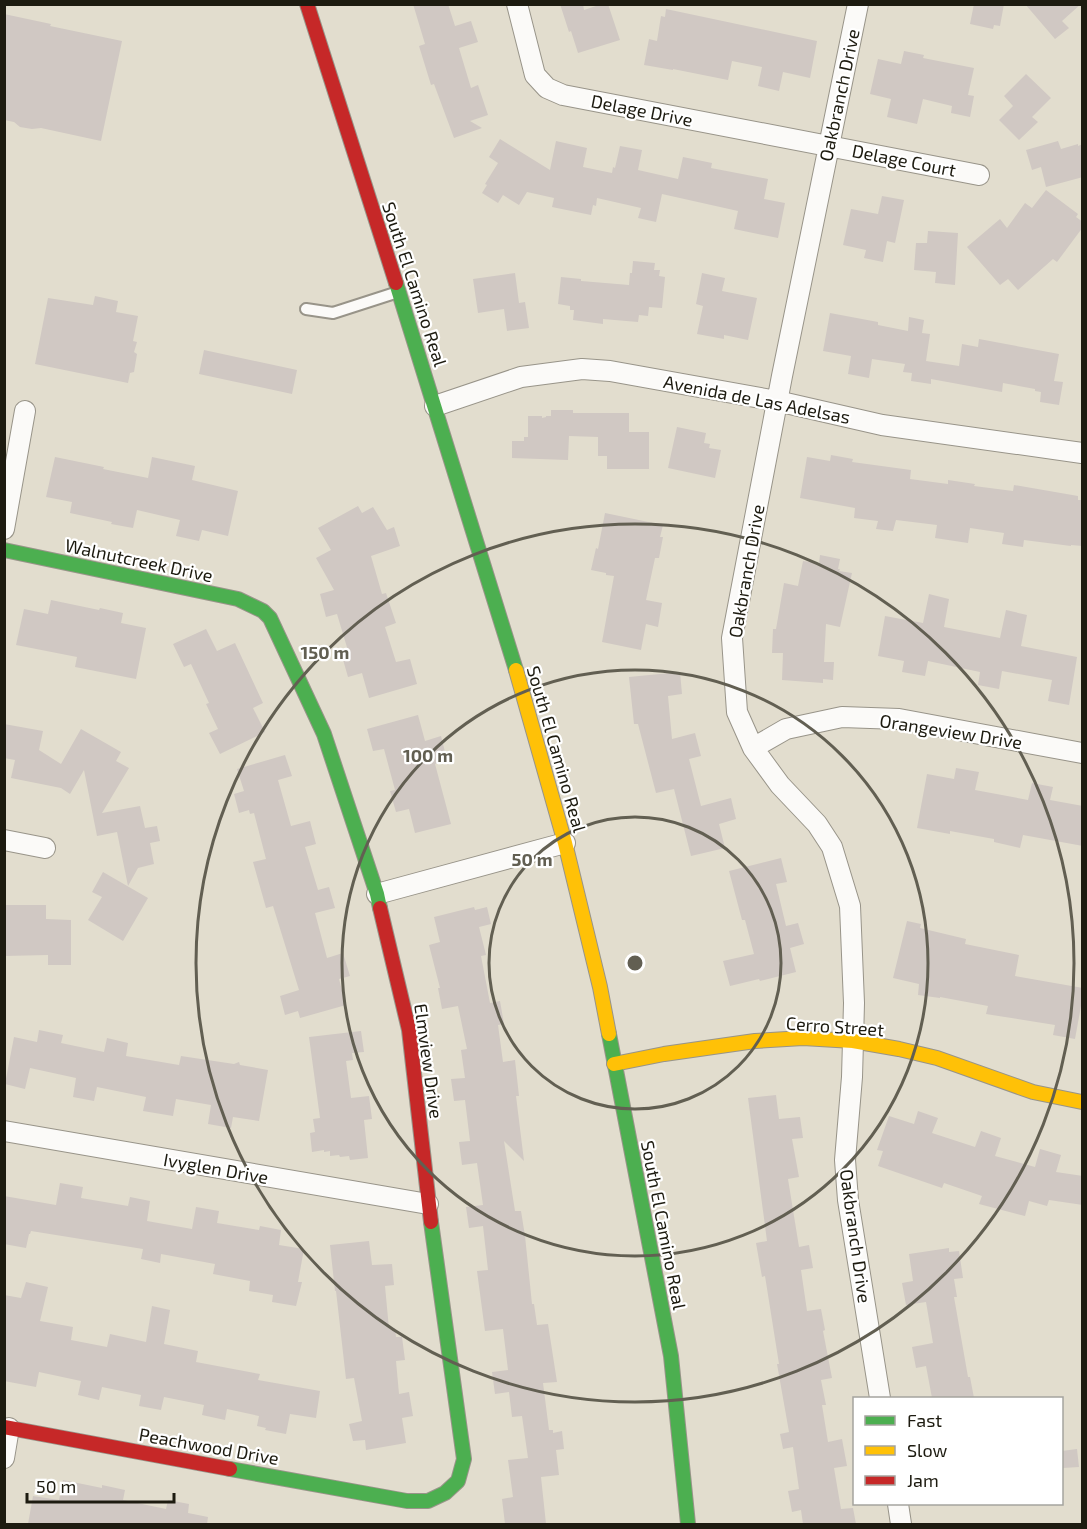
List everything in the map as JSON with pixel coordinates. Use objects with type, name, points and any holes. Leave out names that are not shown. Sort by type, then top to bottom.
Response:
[{"type":"street","name":"South El Camino Real","points":[[307,4],[521,684],[566,843],[600,987],[671,1356],[688,1524]]},
{"type":"street","name":"Delage Drive","points":[[517,4],[535,75],[547,88],[563,96],[828,145]]},
{"type":"street","name":"Oakbranch Drive","points":[[858,4],[777,401],[732,638],[737,712],[753,748],[780,785],[817,824],[832,847],[850,906],[854,1003],[852,1077],[845,1160],[848,1200],[880,1397]]},
{"type":"street","name":"Delage Court","points":[[828,145],[979,175]]},
{"type":"street","name":"Avenida de Las Adelsas","points":[[435,406],[521,377],[582,369],[610,371],[777,401],[882,424],[1083,453]]},
{"type":"street","points":[[4,529],[25,411]]},
{"type":"street","name":"Walnutcreek Drive","points":[[4,550],[238,599],[263,611]]},
{"type":"street","name":"Elmview Drive","points":[[263,611],[270,618],[324,734],[377,894],[409,1030],[428,1204],[464,1460],[458,1481],[445,1493],[428,1502],[407,1501]]},
{"type":"street","name":"Orangeview Drive","points":[[753,748],[786,729],[842,717],[899,719],[1083,753]]},
{"type":"street","points":[[4,840],[45,848]]},
{"type":"street","points":[[377,894],[566,843]]},
{"type":"street","name":"Cerro Street","points":[[615,1064],[664,1054],[755,1041],[803,1038],[853,1041],[937,1058],[1033,1092],[1083,1102]]},
{"type":"street","name":"Ivyglen Drive","points":[[4,1131],[428,1204]]},
{"type":"street","points":[[4,1458],[7,1427]]},
{"type":"street","name":"Peachwood Drive","points":[[7,1427],[407,1501]]},
{"type":"street","points":[[898,1505],[901,1524]]},
{"type":"lane","points":[[306,309],[333,314],[399,292]]},
{"type":"building","points":[[413,4],[448,4],[455,26],[471,21],[478,42],[459,48],[471,88],[478,85],[488,115],[470,121],[482,128],[454,138],[434,84],[431,85],[419,46],[425,44]]},
{"type":"building","points":[[560,4],[583,4],[584,10],[608,4],[620,40],[578,53]]},
{"type":"building","points":[[974,4],[1004,4],[1000,26],[994,25],[993,29],[970,24]]},
{"type":"building","points":[[1025,4],[1081,4],[1062,21],[1069,28],[1055,39]]},
{"type":"building","points":[[666,9],[817,41],[810,78],[783,72],[779,91],[758,86],[762,67],[732,61],[728,80],[644,65],[649,39],[657,41],[661,16],[665,17]]},
{"type":"building","points":[[4,14],[122,41],[101,141],[41,128],[20,127],[14,122],[4,120]]},
{"type":"building","points":[[904,51],[924,55],[923,58],[974,68],[968,95],[974,96],[970,117],[951,113],[952,106],[923,99],[917,124],[887,117],[891,99],[870,94],[878,59],[901,64]]},
{"type":"building","points":[[1026,74],[1051,98],[1032,117],[1038,122],[1019,140],[999,120],[1013,106],[1004,96]]},
{"type":"building","points":[[500,139],[550,170],[556,141],[587,148],[583,167],[612,173],[620,146],[642,150],[638,170],[678,179],[683,157],[712,163],[711,168],[768,179],[764,199],[785,203],[778,238],[734,229],[738,211],[662,194],[656,222],[638,218],[641,208],[597,198],[591,215],[552,207],[554,198],[527,192],[519,205],[503,195],[498,203],[482,193],[498,163],[489,157]]},
{"type":"building","points":[[1058,141],[1061,149],[1083,144],[1083,177],[1046,187],[1041,167],[1032,170],[1026,150]]},
{"type":"building","points":[[1046,190],[1078,214],[1076,217],[1083,222],[1083,227],[1057,262],[1053,259],[1018,290],[1008,279],[1000,285],[967,247],[1000,219],[1007,228],[1025,203],[1032,208]]},
{"type":"building","points":[[882,196],[904,200],[895,243],[887,241],[883,262],[864,258],[866,250],[843,245],[851,209],[878,214]]},
{"type":"building","points":[[928,231],[958,233],[955,285],[935,283],[936,272],[914,270],[916,243],[927,243]]},
{"type":"building","points":[[633,261],[655,263],[654,270],[660,270],[659,276],[665,277],[662,308],[649,307],[648,316],[639,315],[638,322],[603,319],[603,324],[573,320],[574,310],[570,310],[570,306],[558,304],[561,277],[629,285]]},
{"type":"building","points":[[515,273],[519,303],[525,302],[529,328],[507,331],[504,309],[478,313],[473,279]]},
{"type":"building","points":[[702,273],[725,278],[722,291],[757,298],[748,340],[724,335],[724,339],[697,334],[703,306],[696,304]]},
{"type":"building","points":[[95,296],[118,301],[116,312],[138,316],[133,341],[137,342],[134,352],[137,354],[134,372],[130,373],[128,383],[35,364],[48,298],[93,305]]},
{"type":"building","points":[[830,313],[878,322],[878,325],[908,331],[909,317],[924,320],[922,333],[930,334],[926,361],[959,366],[962,344],[978,347],[979,339],[1059,354],[1054,381],[1063,382],[1059,405],[1040,402],[1041,392],[1035,389],[1003,383],[1002,392],[931,379],[931,384],[911,381],[912,373],[903,372],[905,364],[872,359],[869,378],[848,374],[851,356],[823,351]]},
{"type":"building","points":[[204,350],[297,370],[292,394],[199,374]]},
{"type":"building","points":[[551,410],[573,410],[573,413],[629,413],[629,432],[649,432],[649,469],[607,469],[607,456],[598,456],[598,437],[569,436],[568,460],[512,458],[512,441],[524,441],[524,437],[528,437],[528,416],[542,416],[542,418],[551,416]]},
{"type":"building","points":[[677,427],[706,433],[704,443],[710,444],[709,448],[721,450],[715,478],[668,468]]},
{"type":"building","points":[[831,455],[853,459],[852,462],[911,470],[910,479],[948,484],[948,480],[1013,491],[1014,485],[1078,496],[1078,500],[1083,500],[1083,546],[1024,540],[1023,547],[1002,544],[1004,533],[970,528],[968,543],[935,538],[937,525],[896,520],[893,531],[876,529],[878,521],[854,518],[855,508],[800,498],[807,457],[830,461]]},
{"type":"building","points":[[55,457],[148,478],[152,457],[195,466],[192,480],[238,491],[228,536],[202,530],[199,541],[176,536],[180,520],[137,510],[133,528],[70,513],[72,502],[46,497]]},
{"type":"building","points":[[358,506],[362,513],[373,507],[387,530],[394,527],[400,546],[371,556],[382,594],[386,593],[396,623],[385,627],[396,662],[410,659],[417,684],[369,698],[362,673],[348,677],[342,656],[349,654],[337,614],[326,617],[320,594],[334,590],[316,558],[331,550],[318,528]]},
{"type":"building","points":[[605,513],[663,525],[659,558],[655,558],[646,600],[662,603],[658,627],[646,624],[641,650],[602,642],[614,576],[591,570]]},
{"type":"building","points":[[820,555],[840,559],[839,571],[852,573],[840,627],[826,624],[824,662],[834,662],[833,680],[823,679],[823,683],[782,680],[783,653],[772,653],[773,629],[776,629],[784,583],[798,586],[803,561],[819,563]]},
{"type":"building","points":[[929,594],[949,599],[944,627],[1000,638],[1006,610],[1027,615],[1021,646],[1077,657],[1069,705],[1048,701],[1052,680],[1002,671],[999,689],[978,685],[980,672],[928,661],[925,676],[902,672],[904,661],[878,656],[885,616],[923,623]]},
{"type":"building","points":[[51,600],[123,613],[121,623],[146,628],[136,679],[75,667],[77,657],[16,645],[24,609],[48,614]]},
{"type":"building","points":[[206,629],[217,651],[235,643],[263,703],[253,708],[265,732],[220,754],[209,733],[218,729],[206,704],[209,703],[191,664],[184,667],[173,644]]},
{"type":"building","points":[[680,672],[682,694],[668,696],[672,739],[695,733],[701,756],[689,759],[701,806],[731,798],[736,819],[719,824],[725,848],[691,856],[674,789],[656,793],[638,724],[634,724],[629,677]]},
{"type":"building","points":[[418,715],[425,741],[441,736],[447,760],[435,764],[451,824],[415,833],[409,809],[396,812],[390,791],[395,790],[384,749],[373,751],[367,729]]},
{"type":"building","points":[[4,724],[43,731],[39,750],[61,764],[81,729],[121,752],[116,761],[129,768],[102,813],[140,806],[145,828],[157,826],[160,841],[150,843],[154,864],[138,868],[128,886],[117,832],[97,836],[84,770],[70,794],[61,788],[11,778],[15,760],[4,758]]},
{"type":"building","points":[[285,755],[292,776],[278,780],[291,826],[310,821],[316,844],[305,847],[318,890],[329,887],[335,908],[315,913],[327,958],[343,953],[350,976],[339,979],[346,1005],[300,1018],[298,1011],[285,1015],[280,996],[299,990],[273,906],[266,908],[253,862],[266,859],[254,813],[250,814],[249,810],[239,813],[234,794],[244,791],[237,769]]},
{"type":"building","points":[[956,768],[979,772],[975,790],[1028,800],[1032,783],[1053,787],[1050,800],[1083,806],[1083,846],[1023,835],[1020,848],[994,842],[994,839],[917,828],[927,774],[954,779]]},
{"type":"building","points":[[781,858],[787,882],[776,884],[786,926],[798,923],[804,944],[790,948],[796,972],[730,986],[723,961],[754,954],[729,871]]},
{"type":"building","points":[[103,872],[148,898],[123,941],[88,920],[102,897],[92,892]]},
{"type":"building","points":[[4,905],[46,905],[46,919],[71,920],[71,965],[48,965],[48,955],[4,956]]},
{"type":"building","points":[[474,907],[475,910],[487,907],[491,924],[479,927],[486,955],[481,956],[490,1003],[500,1001],[504,1024],[498,1025],[503,1062],[515,1060],[519,1096],[516,1096],[524,1161],[504,1141],[515,1211],[521,1211],[532,1304],[534,1304],[537,1325],[548,1324],[557,1382],[543,1383],[549,1430],[553,1430],[553,1433],[562,1431],[564,1449],[556,1450],[559,1475],[541,1477],[546,1524],[505,1524],[502,1499],[513,1497],[508,1460],[528,1458],[522,1416],[512,1417],[509,1392],[495,1394],[492,1372],[508,1370],[503,1329],[485,1331],[477,1271],[488,1270],[483,1226],[469,1228],[466,1207],[483,1205],[477,1163],[462,1165],[459,1142],[470,1141],[465,1100],[454,1101],[451,1079],[465,1078],[461,1050],[467,1049],[458,1006],[442,1009],[438,988],[440,988],[429,945],[440,942],[434,917]]},
{"type":"building","points":[[907,921],[921,924],[920,928],[966,939],[965,944],[1019,955],[1015,976],[1083,988],[1075,1039],[1053,1035],[1055,1025],[986,1014],[988,1006],[918,995],[919,984],[893,978]]},
{"type":"building","points":[[39,1030],[63,1035],[61,1043],[104,1052],[107,1038],[128,1043],[126,1056],[179,1065],[181,1056],[234,1064],[239,1062],[240,1065],[268,1070],[259,1121],[233,1117],[231,1128],[208,1124],[211,1105],[176,1099],[173,1116],[143,1111],[146,1097],[97,1087],[94,1101],[73,1097],[76,1078],[30,1068],[25,1089],[5,1084],[14,1037],[37,1042]]},
{"type":"building","points":[[361,1031],[364,1052],[352,1053],[353,1060],[346,1061],[351,1098],[369,1096],[372,1119],[364,1120],[368,1158],[350,1160],[349,1156],[330,1156],[330,1151],[312,1152],[310,1133],[315,1132],[313,1119],[320,1118],[309,1037]]},
{"type":"building","points":[[776,1095],[779,1119],[800,1117],[803,1138],[792,1139],[799,1177],[788,1179],[799,1247],[809,1245],[813,1268],[801,1270],[807,1311],[821,1309],[825,1330],[823,1331],[832,1378],[821,1380],[826,1405],[822,1405],[828,1442],[842,1439],[847,1466],[834,1468],[841,1509],[853,1508],[856,1524],[803,1524],[801,1510],[792,1512],[788,1491],[799,1489],[793,1447],[783,1449],[780,1434],[789,1432],[765,1276],[762,1277],[756,1243],[767,1241],[748,1098]]},
{"type":"building","points":[[918,1111],[938,1118],[932,1133],[975,1147],[981,1131],[1001,1138],[995,1156],[1035,1167],[1040,1149],[1061,1155],[1056,1172],[1083,1176],[1083,1205],[1049,1200],[1047,1206],[1029,1201],[1025,1216],[979,1204],[982,1196],[944,1183],[942,1188],[878,1166],[883,1151],[877,1150],[889,1116],[914,1124]]},
{"type":"building","points":[[60,1183],[83,1187],[81,1198],[128,1206],[130,1197],[150,1201],[147,1221],[192,1229],[196,1207],[219,1211],[217,1223],[259,1230],[260,1226],[281,1230],[279,1245],[304,1249],[298,1282],[302,1282],[296,1306],[272,1302],[273,1295],[249,1291],[250,1281],[213,1274],[215,1264],[161,1254],[160,1263],[141,1259],[143,1249],[31,1231],[26,1248],[4,1244],[4,1196],[56,1205]]},
{"type":"building","points":[[369,1241],[372,1265],[392,1264],[394,1285],[385,1286],[389,1329],[395,1328],[396,1337],[402,1337],[405,1360],[396,1361],[399,1394],[409,1392],[413,1416],[402,1418],[406,1443],[366,1450],[365,1440],[353,1441],[349,1424],[362,1421],[354,1378],[346,1379],[330,1245]]},
{"type":"building","points":[[949,1248],[949,1252],[959,1251],[963,1278],[954,1279],[957,1297],[954,1297],[968,1377],[970,1377],[974,1397],[932,1397],[926,1366],[916,1368],[912,1347],[933,1343],[926,1302],[906,1305],[902,1283],[913,1281],[909,1254]]},
{"type":"building","points":[[26,1282],[48,1287],[40,1321],[73,1327],[71,1340],[107,1347],[110,1334],[146,1342],[152,1306],[170,1310],[164,1344],[198,1351],[196,1362],[260,1374],[258,1380],[320,1391],[316,1418],[290,1414],[286,1434],[257,1426],[259,1416],[227,1409],[225,1420],[202,1415],[204,1405],[164,1397],[161,1410],[139,1406],[141,1395],[102,1387],[99,1400],[78,1395],[81,1381],[39,1372],[36,1387],[4,1381],[4,1295],[21,1298]]},
{"type":"building","points":[[1077,1449],[1079,1467],[1063,1468],[1063,1451]]},
{"type":"building","points":[[63,1480],[125,1490],[123,1500],[166,1509],[168,1500],[189,1504],[188,1513],[208,1517],[207,1524],[28,1524],[33,1496],[59,1500]]},
{"type":"traffic: fast","points":[[396,283],[516,670]]},
{"type":"traffic: fast","points":[[4,550],[238,599],[263,611],[270,618],[324,734],[380,908]]},
{"type":"traffic: fast","points":[[609,1034],[671,1356],[688,1524]]},
{"type":"traffic: fast","points":[[230,1469],[407,1501],[428,1501],[445,1493],[458,1481],[464,1459],[431,1222]]},
{"type":"traffic: slow","points":[[516,670],[565,843],[609,1034]]},
{"type":"traffic: slow","points":[[614,1064],[664,1054],[755,1041],[803,1038],[853,1041],[937,1058],[1033,1092],[1082,1102]]},
{"type":"traffic: jam","points":[[307,4],[396,283]]},
{"type":"traffic: jam","points":[[380,908],[409,1030],[431,1222]]},
{"type":"traffic: jam","points":[[4,1427],[230,1469]]}]
